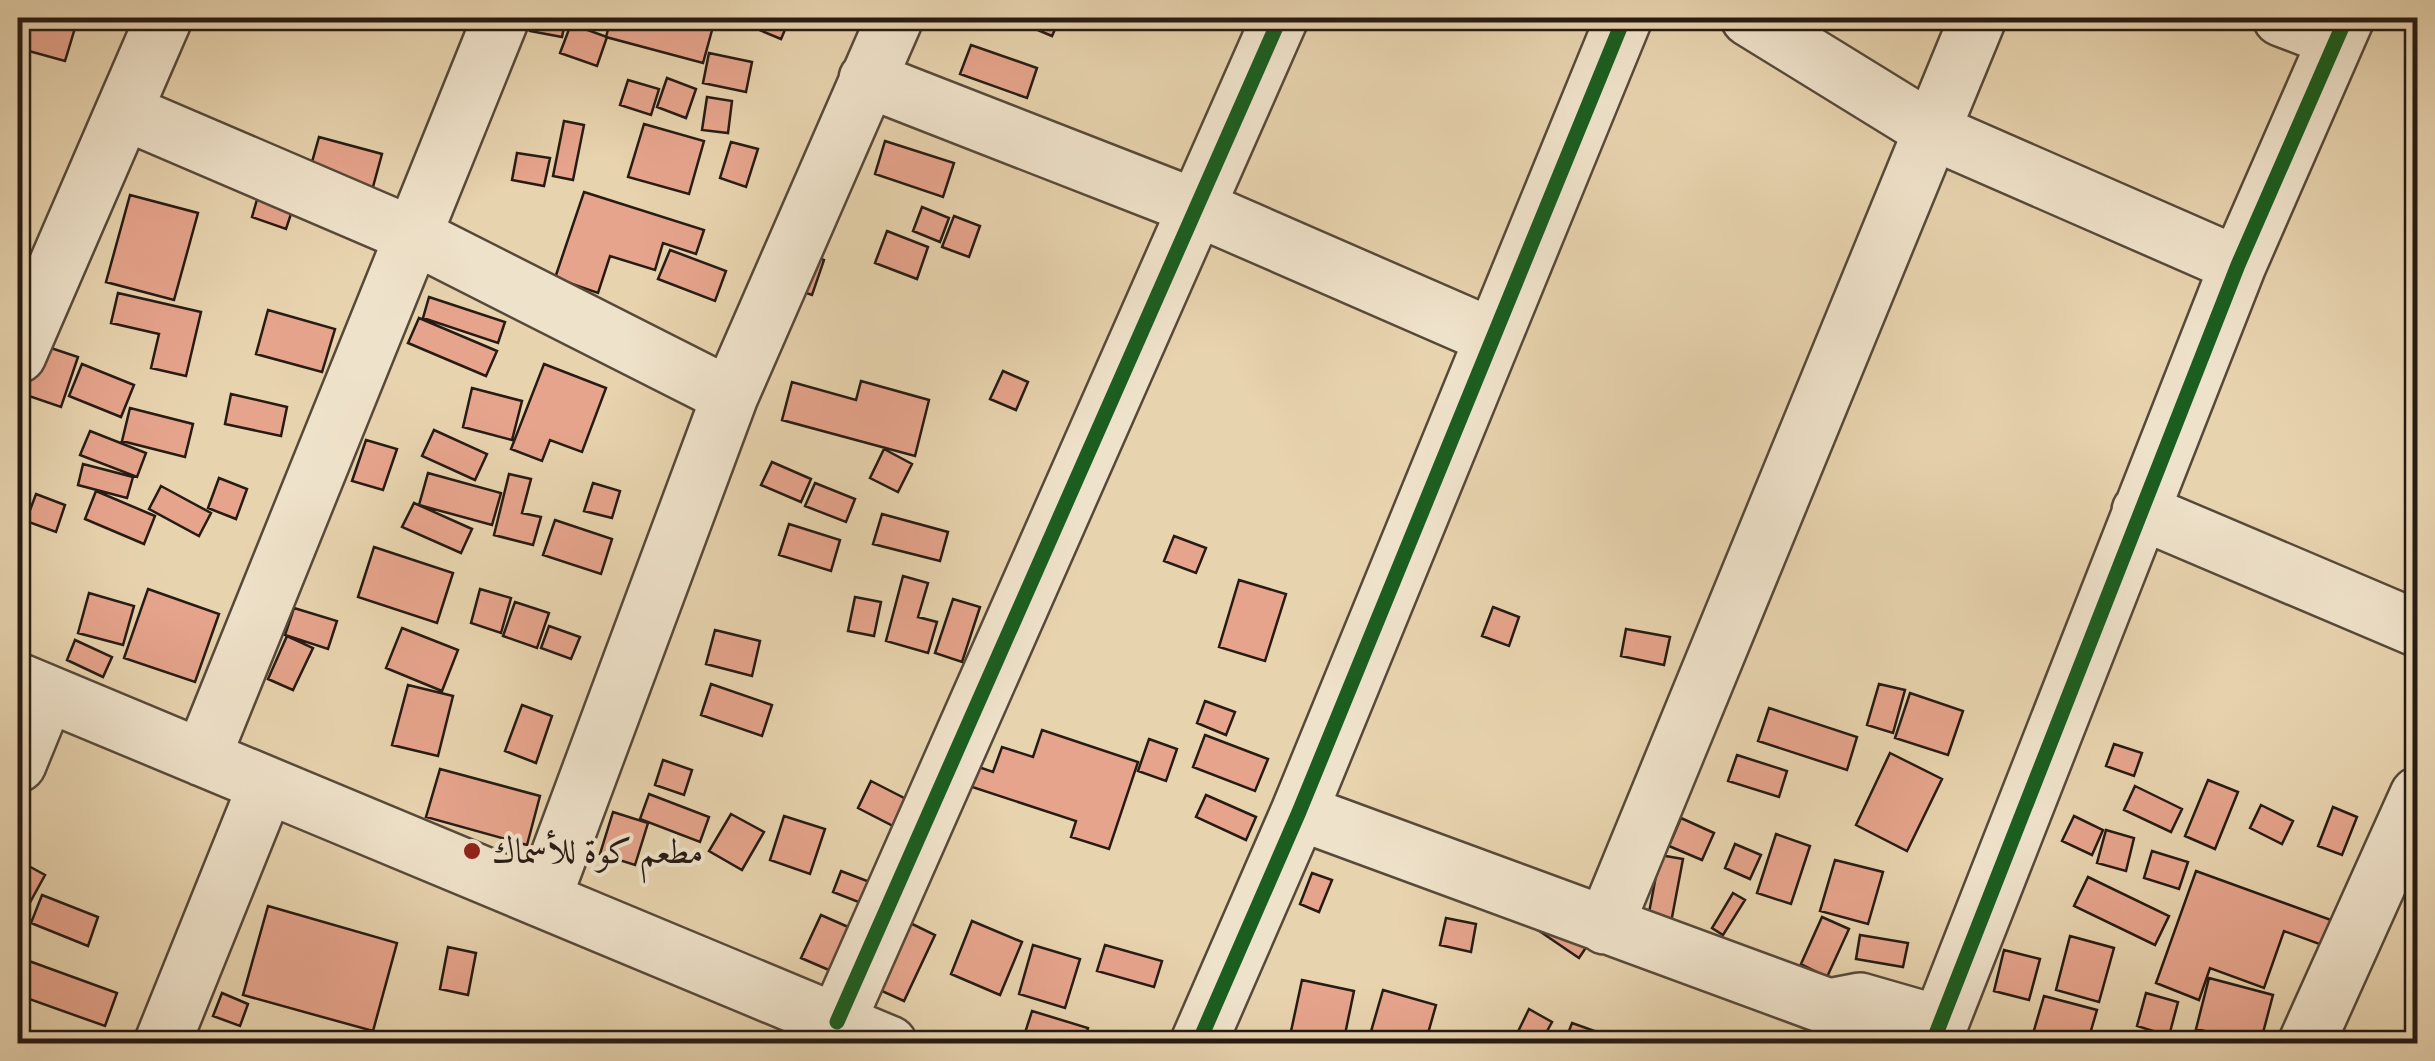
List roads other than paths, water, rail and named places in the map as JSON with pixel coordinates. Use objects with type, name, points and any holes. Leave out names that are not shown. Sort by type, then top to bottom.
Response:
[{"type":"street","points":[[18,354],[164,18]]},
{"type":"street","points":[[202,758],[501,18]]},
{"type":"street","points":[[543,898],[730,396],[895,18]]},
{"type":"street","points":[[837,1022],[1280,18]]},
{"type":"street","points":[[1198,1044],[1298,812],[1624,18]]},
{"type":"street","points":[[1750,18],[1934,132],[2238,265]]},
{"type":"street","points":[[1606,926],[1978,18]]},
{"type":"street","points":[[1298,812],[1829,1007],[1860,1000],[1936,1034],[2238,265],[2341,28],[2281,18]]},
{"type":"street","points":[[867,79],[1195,207],[1493,337]]},
{"type":"street","points":[[125,112],[412,235],[730,396]]},
{"type":"street","points":[[2140,511],[2418,629]]},
{"type":"street","points":[[18,764],[32,687],[889,1044]]},
{"type":"street","points":[[162,1044],[266,786]]},
{"type":"street","points":[[2316,1040],[2418,795]]},
{"type":"place","name":"مطعم كوة للأسماك","points":[[472,851]]}]
